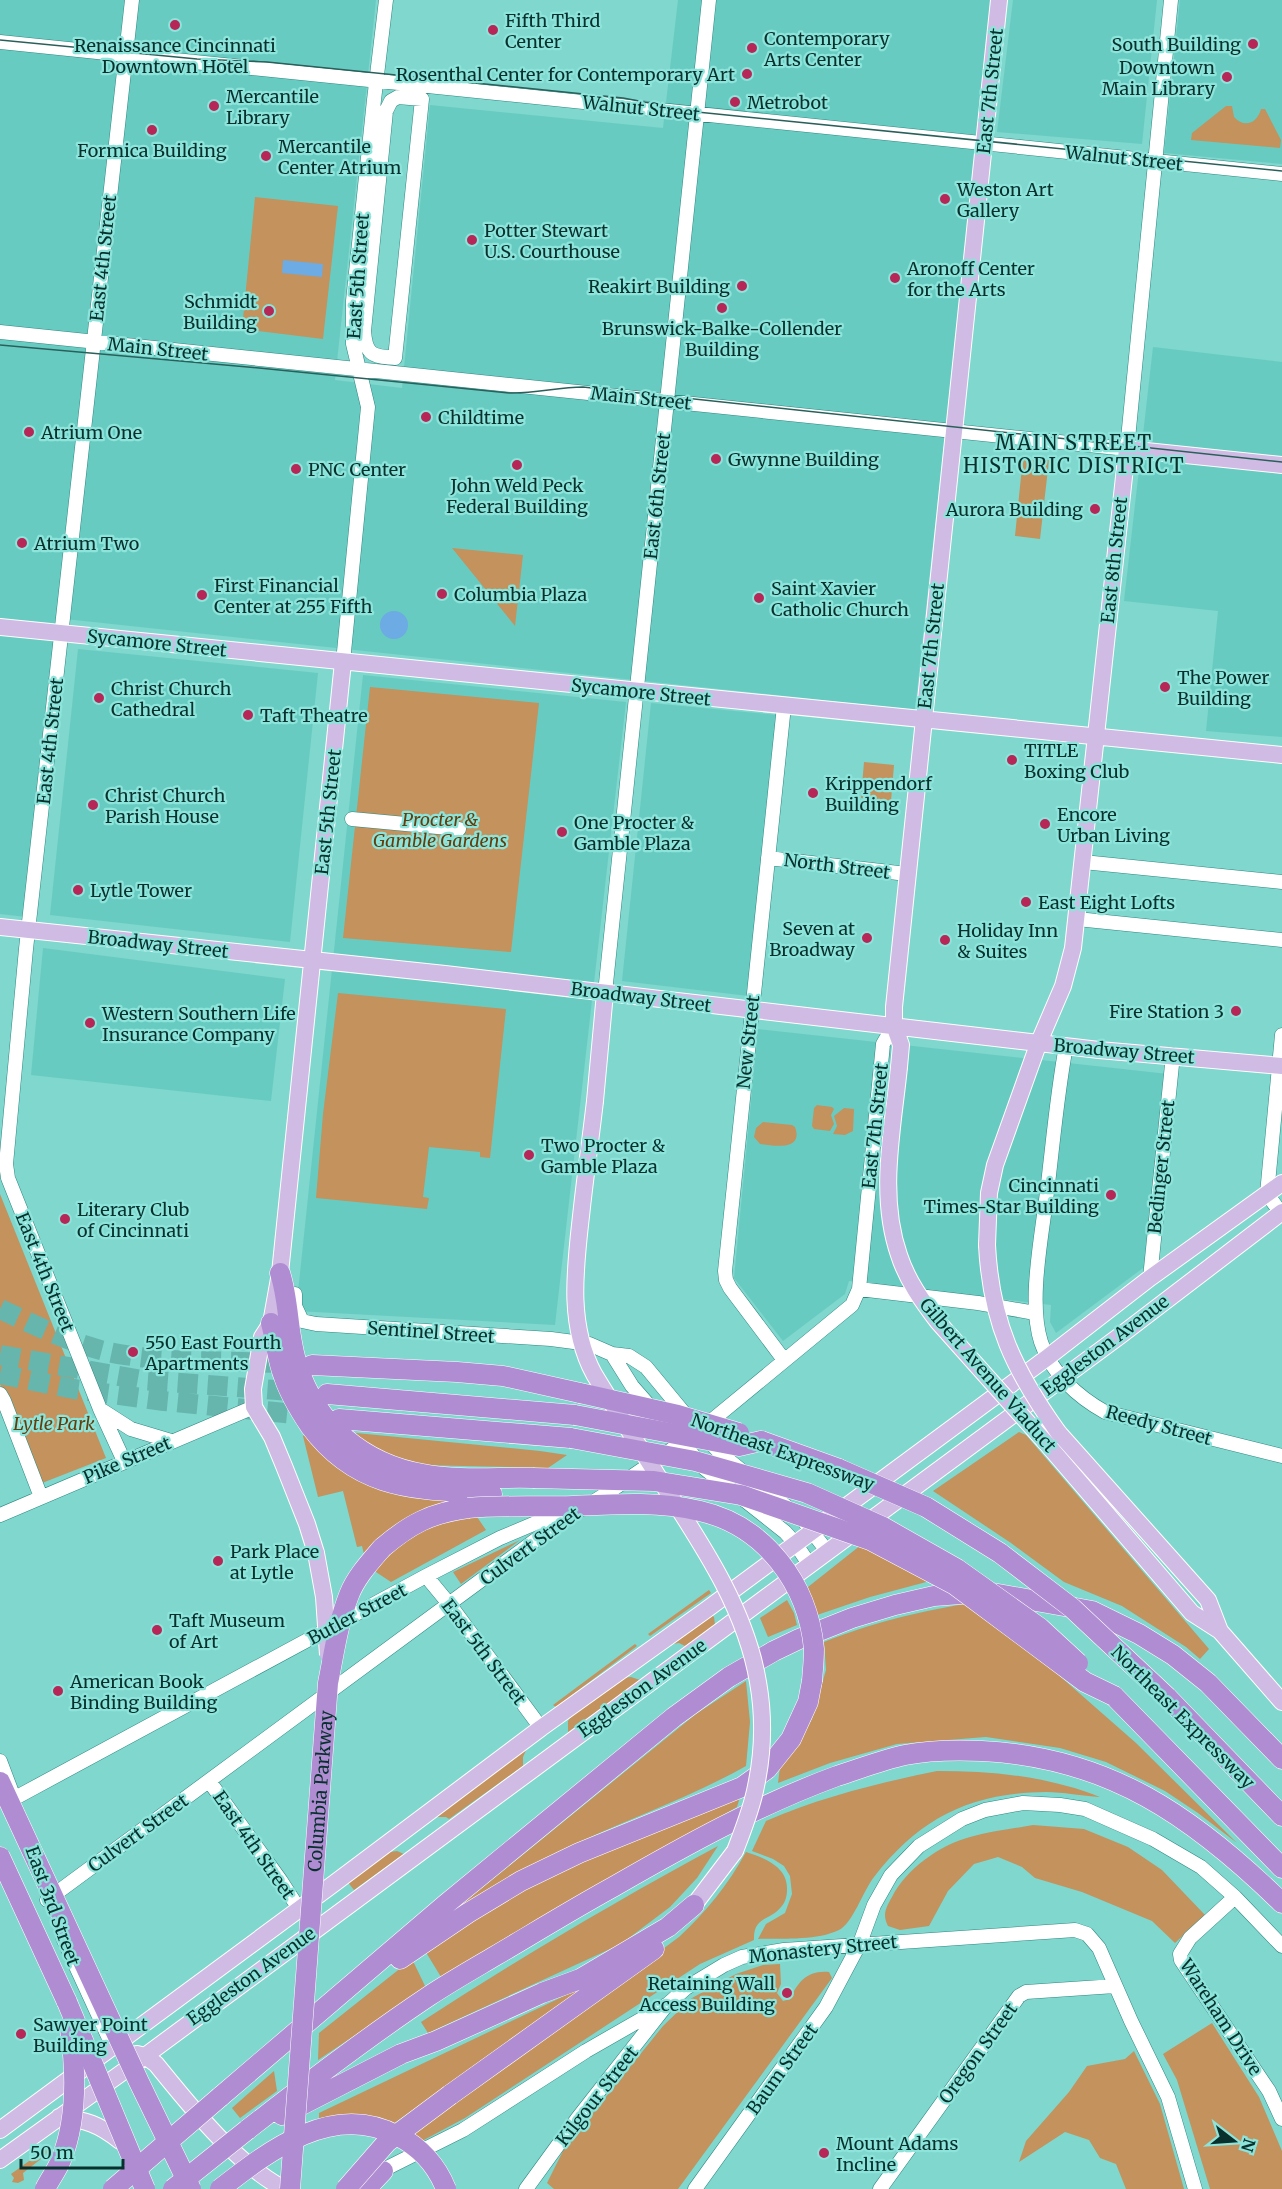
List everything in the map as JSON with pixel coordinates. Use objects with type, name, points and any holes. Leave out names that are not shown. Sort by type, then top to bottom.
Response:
[{"type":"highway","points":[[280,1273],[287,1295],[290,1338],[298,1370],[309,1396],[322,1416],[344,1439],[377,1460],[424,1475],[654,1481],[741,1495],[870,1540],[955,1585],[1085,1682],[1114,1696]]},
{"type":"highway","points":[[271,1323],[281,1369],[296,1403],[320,1439],[345,1461],[379,1480],[412,1488],[577,1500],[606,1498],[700,1511],[735,1524],[769,1548],[794,1582],[804,1602],[814,1650],[808,1702],[791,1739],[767,1769],[742,1788],[579,1853],[521,1881],[406,1954],[286,2041]]},
{"type":"highway","name":"Northeast Expressway","points":[[312,1365],[492,1375],[678,1415],[840,1469],[926,1507],[1000,1553],[1072,1608],[1167,1697],[1282,1816]]},
{"type":"highway","points":[[327,1394],[575,1415],[739,1446],[761,1441]]},
{"type":"highway","name":"Northeast Expressway","points":[[339,1419],[571,1438],[695,1461],[807,1493],[883,1527],[957,1569],[1040,1628],[1141,1722],[1282,1868]]},
{"type":"highway","points":[[328,1683],[339,1629],[350,1593],[364,1570],[382,1548],[412,1525],[444,1512],[468,1508],[606,1498]]},
{"type":"highway","points":[[113,2189],[613,1766],[715,1687],[774,1651],[852,1618],[934,1596],[987,1592],[1092,1611],[1139,1634],[1173,1655],[1208,1683],[1282,1759]]},
{"type":"highway","name":"Columbia Parkway","points":[[290,2189],[328,1683]]},
{"type":"highway","points":[[173,2189],[337,2060],[429,1996],[564,1915],[697,1838],[789,1794],[851,1771],[905,1755],[964,1751],[1001,1752],[1038,1757],[1098,1774],[1157,1802],[1195,1827],[1230,1854],[1282,1903]]},
{"type":"highway","points":[[0,1782],[191,2189]]},
{"type":"highway","points":[[0,1857],[67,2002],[145,2189]]},
{"type":"highway","points":[[346,2189],[387,2142],[654,1949],[694,1905]]},
{"type":"highway","points":[[247,2130],[294,2110],[401,2054],[580,1978],[668,1927],[694,1905]]},
{"type":"highway","points":[[45,2189],[61,2159],[74,2109],[73,2046],[67,2002]]},
{"type":"highway","points":[[220,2189],[299,2136],[320,2128],[345,2123],[381,2128],[404,2139],[428,2158],[446,2189]]},
{"type":"highway","points":[[366,2189],[383,2171]]},
{"type":"main road","name":"East 7th Street","points":[[894,1025],[907,874],[999,0]]},
{"type":"main road","name":"Main Street","points":[[1127,449],[1282,465]]},
{"type":"main road","name":"East 8th Street","points":[[1039,1042],[1056,1005],[1069,967],[1077,919],[1127,449]]},
{"type":"main road","name":"Sycamore Street","points":[[0,627],[1282,755]]},
{"type":"main road","name":"East 5th Street","points":[[254,1407],[253,1389],[262,1338],[271,1323],[280,1273],[343,662]]},
{"type":"main road","name":"Broadway Street","points":[[0,927],[1066,1046],[1280,1065]]},
{"type":"main road","points":[[605,993],[576,1263],[575,1294],[578,1330],[585,1357],[594,1374],[698,1539],[722,1582],[751,1654],[758,1682],[761,1710],[761,1741],[756,1787],[735,1851],[694,1905]]},
{"type":"main road","name":"Gilbert Avenue Viaduct","points":[[894,1025],[901,1045],[888,1190],[889,1214],[899,1255],[908,1276],[938,1322],[1052,1438],[1192,1613],[1220,1631],[1282,1702]]},
{"type":"main road","name":"Gilbert Avenue Viaduct","points":[[1039,1042],[995,1165],[989,1192],[987,1245],[992,1292],[1011,1356],[1052,1438]]},
{"type":"main road","name":"Eggleston Avenue","points":[[0,2130],[541,1728],[1048,1357],[1150,1278],[1282,1183]]},
{"type":"main road","name":"Eggleston Avenue","points":[[0,2160],[144,2056],[1282,1213]]},
{"type":"main road","name":"Columbia Parkway","points":[[254,1407],[272,1437],[307,1524],[316,1553],[328,1636],[328,1683]]},
{"type":"main road","points":[[112,2047],[144,2056],[156,2064],[218,2134],[262,2177],[284,2189]]},
{"type":"main road","name":"East 3rd Street","points":[[112,2047],[111,2080],[120,2141],[131,2189]]},
{"type":"main road","points":[[58,2117],[75,2119],[102,2127],[120,2141]]},
{"type":"street","name":"East 4th Street","points":[[124,1461],[100,1409],[3,1164],[132,0]]},
{"type":"street","name":"East 5th Street","points":[[343,662],[367,424],[367,399],[354,352],[352,327],[386,0]]},
{"type":"street","name":"East 6th Street","points":[[605,993],[709,0]]},
{"type":"street","name":"East 8th Street","points":[[1127,449],[1172,0]]},
{"type":"street","name":"Walnut Street","points":[[0,42],[1282,174]]},
{"type":"street","points":[[398,97],[422,99],[395,358],[371,354],[365,344],[364,331],[386,111],[391,101],[398,97]]},
{"type":"street","name":"Main Street","points":[[0,332],[1127,449]]},
{"type":"street","name":"New Street","points":[[784,706],[725,1271],[730,1288],[784,1360]]},
{"type":"street","points":[[352,819],[459,829]]},
{"type":"street","name":"North Street","points":[[768,858],[907,874]]},
{"type":"street","points":[[1083,862],[1282,882]]},
{"type":"street","points":[[1077,919],[1282,940]]},
{"type":"street","name":"East 7th Street","points":[[860,1289],[883,1044],[894,1025]]},
{"type":"street","points":[[1282,1035],[1267,1194],[1282,1213]]},
{"type":"street","name":"Reedy Street","points":[[1066,1046],[1041,1243],[1035,1313],[1042,1344],[1048,1357],[1071,1389],[1087,1402],[1105,1412],[1282,1456]]},
{"type":"street","name":"Bedinger Street","points":[[1150,1278],[1173,1055]]},
{"type":"street","name":"Sentinel Street","points":[[280,1273],[295,1291],[295,1306],[302,1321],[316,1324],[551,1339],[589,1344],[612,1354],[629,1356],[646,1367],[721,1454],[803,1520],[827,1551]]},
{"type":"street","points":[[860,1289],[978,1303],[1035,1313]]},
{"type":"street","name":"Culvert Street","points":[[47,1900],[556,1525],[606,1498],[699,1431],[852,1305],[860,1289]]},
{"type":"street","points":[[612,1354],[632,1386],[704,1468],[785,1532],[809,1564]]},
{"type":"street","points":[[0,1394],[9,1411],[41,1497]]},
{"type":"street","name":"Pike Street","points":[[0,1515],[254,1407]]},
{"type":"street","points":[[100,1409],[130,1429],[171,1441]]},
{"type":"street","name":"Butler Street","points":[[15,1798],[500,1538],[606,1498]]},
{"type":"street","name":"East 5th Street","points":[[426,1576],[541,1728]]},
{"type":"street","name":"East 3rd Street","points":[[0,1761],[15,1798],[47,1900],[72,1961],[112,2047]]},
{"type":"street","name":"East 4th Street","points":[[209,1781],[299,1910]]},
{"type":"street","name":"Baum Street","points":[[695,2189],[826,2007],[860,1943],[880,1893],[891,1875],[929,1839],[962,1819],[985,1810],[1010,1805],[1048,1804],[1085,1809],[1137,1831],[1190,1859],[1235,1897],[1282,1946]]},
{"type":"street","name":"Wareham Drive","points":[[1235,1897],[1190,1938],[1179,1954],[1269,2091],[1282,2119]]},
{"type":"street","name":"Monastery Street","points":[[341,2189],[383,2171],[463,2130],[538,2080],[668,2004],[704,1976],[742,1957],[784,1950],[860,1943],[1079,1930],[1096,1943],[1168,2097],[1195,2189]]},
{"type":"street","name":"Oregon Street","points":[[880,2189],[1019,1996],[1026,1992],[1116,1986]]},
{"type":"street","name":"Kilgour Street","points":[[526,2189],[577,2119],[668,2004]]},
{"type":"shaded area","points":[[0,0],[376,0],[335,380],[402,388],[430,105],[663,128],[678,0],[992,0],[915,710],[56,618],[26,917],[0,914]]},
{"type":"shaded area","points":[[1013,0],[1157,0],[1142,144],[997,132]]},
{"type":"shaded area","name":"Downtown Main Library","points":[[1180,0],[1282,0],[1282,164],[1164,153]]},
{"type":"shaded area","points":[[1153,347],[1282,362],[1282,737],[1206,731],[1218,611],[1124,601]]},
{"type":"shaded area","points":[[78,649],[318,673],[290,942],[50,915]]},
{"type":"shaded area","points":[[363,675],[626,702],[555,1325],[296,1311]]},
{"type":"shaded area","points":[[651,703],[788,716],[757,997],[622,981]]},
{"type":"shaded area","points":[[43,948],[285,979],[271,1101],[31,1075]]},
{"type":"shaded area","points":[[758,1029],[1168,1074],[1147,1265],[1056,1333],[1050,1322],[1051,1305],[849,1281],[845,1294],[783,1341],[734,1278]]},
{"type":"green space","points":[[1226,106],[1232,106],[1234,117],[1246,123],[1253,121],[1261,109],[1265,109],[1281,140],[1280,148],[1191,140],[1192,133]]},
{"type":"green space","points":[[255,197],[338,206],[323,339],[242,329]]},
{"type":"green space","points":[[1023,457],[1049,460],[1040,539],[1015,536]]},
{"type":"green space","points":[[452,548],[523,555],[515,626]]},
{"type":"green space","name":"Procter & Gamble Gardens","points":[[370,687],[539,703],[511,952],[343,938]]},
{"type":"green space","points":[[864,762],[894,765],[891,801],[861,798]]},
{"type":"green space","points":[[338,993],[506,1009],[490,1158],[480,1157],[480,1152],[429,1147],[423,1197],[429,1198],[427,1209],[316,1198],[323,1114]]},
{"type":"green space","points":[[817,1105],[834,1109],[831,1115],[834,1124],[830,1131],[814,1129],[812,1126],[814,1108]]},
{"type":"green space","points":[[844,1108],[854,1109],[853,1131],[845,1135],[833,1134],[837,1126],[834,1116]]},
{"type":"green space","points":[[763,1122],[792,1125],[797,1135],[795,1140],[786,1145],[760,1144],[754,1137],[756,1128]]},
{"type":"green space","name":"Lytle Park","points":[[0,1194],[106,1458],[42,1483],[39,1481],[0,1384]]},
{"type":"green space","points":[[346,1432],[567,1455],[548,1468],[418,1465],[394,1459]]},
{"type":"green space","points":[[1019,1432],[1026,1435],[1209,1649],[1200,1659],[1186,1647],[1122,1606],[1064,1582],[933,1491]]},
{"type":"green space","points":[[306,1433],[468,1499],[412,1519],[387,1533],[364,1554],[362,1546],[357,1547],[343,1491],[318,1497],[303,1436]]},
{"type":"green space","points":[[475,1514],[486,1530],[391,1582],[373,1570],[395,1549],[419,1533],[446,1521]]},
{"type":"green space","points":[[520,1540],[461,1584],[453,1572]]},
{"type":"green space","points":[[861,1545],[930,1581],[870,1597],[817,1615],[808,1587]]},
{"type":"green space","points":[[709,1590],[711,1593],[650,1636],[648,1634]]},
{"type":"green space","points":[[787,1600],[797,1625],[768,1637],[760,1618]]},
{"type":"green space","points":[[964,1604],[1046,1664],[1136,1743],[1237,1843],[1165,1791],[1106,1762],[1060,1748],[986,1737],[897,1744],[830,1763],[778,1783],[780,1767],[812,1719],[826,1670],[824,1642],[893,1619]]},
{"type":"green space","points":[[709,1613],[714,1617],[715,1625],[685,1646],[679,1643],[665,1645]]},
{"type":"green space","points":[[635,1644],[637,1646],[556,1707],[553,1705]]},
{"type":"green space","points":[[631,1677],[640,1680],[568,1732],[568,1721],[573,1714],[620,1678]]},
{"type":"green space","points":[[746,1681],[750,1722],[746,1766],[701,1789],[562,1850],[522,1871],[458,1911],[456,1909],[696,1714]]},
{"type":"green space","points":[[527,1748],[523,1757],[523,1766],[449,1819],[432,1817]]},
{"type":"green space","points":[[937,1771],[1020,1776],[1060,1784],[1100,1797],[1046,1792],[994,1797],[970,1804],[929,1824],[891,1856],[870,1883],[849,1921],[839,1930],[820,1936],[758,1939],[766,1924],[785,1913],[792,1894],[790,1876],[784,1866],[752,1851],[766,1821],[850,1792]]},
{"type":"green space","points":[[740,1797],[737,1807],[441,1977],[424,1949],[536,1880]]},
{"type":"green space","points":[[1033,1825],[1084,1829],[1128,1847],[1162,1870],[1205,1915],[1175,1943],[1152,1921],[1082,1892],[1035,1878],[1022,1867],[998,1857],[974,1864],[948,1891],[929,1926],[900,1930],[888,1926],[885,1918],[886,1911],[898,1887],[915,1868],[936,1852],[970,1837]]},
{"type":"green space","points":[[718,1846],[697,1878],[670,1907],[621,1944],[428,2033],[421,2022],[568,1931]]},
{"type":"green space","points":[[397,1851],[404,1854],[354,1890],[346,1880],[383,1853]]},
{"type":"green space","points":[[746,1852],[774,1864],[784,1875],[787,1890],[784,1904],[756,1927],[754,1940],[700,1964],[465,2118],[422,2141],[411,2136],[679,1937],[716,1897]]},
{"type":"green space","points":[[412,1959],[426,1988],[318,2060],[319,2033]]},
{"type":"green space","points":[[780,1964],[781,1984],[777,1993],[783,2001],[790,1999],[796,1987],[809,1975],[829,1972],[832,1978],[678,2189],[554,2189],[547,2183],[564,2149],[663,2026],[692,1998],[736,1974],[763,1965]]},
{"type":"green space","points":[[606,1976],[393,2124],[356,2115],[319,2118],[319,2113]]},
{"type":"green space","points":[[1212,2023],[1259,2097],[1282,2151],[1282,2189],[1210,2189],[1177,2080],[1163,2054]]},
{"type":"green space","points":[[1134,2051],[1160,2104],[1184,2189],[1126,2189],[1116,2164],[1100,2158],[1089,2140],[1065,2132],[1019,2162],[1026,2141],[1069,2092],[1087,2066],[1125,2059]]},
{"type":"green space","points":[[274,2071],[277,2091],[240,2118],[232,2108]]},
{"type":"green space","points":[[50,2146],[46,2155],[23,2173],[24,2180],[18,2183],[12,2182],[14,2178],[11,2174]]},
{"type":"water","points":[[283,260],[323,264],[322,277],[282,273]]},
{"type":"water","points":[[394,611],[404,615],[408,625],[404,635],[394,639],[384,635],[380,625],[384,615]]},
{"type":"tunnel","points":[[0,1309],[93,1348],[125,1355],[167,1360],[295,1364]]},
{"type":"tunnel","points":[[0,1355],[142,1380],[303,1392]]},
{"type":"tunnel","points":[[0,1374],[74,1389],[164,1401],[315,1416]]},
{"type":"tram line","points":[[0,40],[197,59],[267,62],[623,98],[697,112],[1282,171]]},
{"type":"tram line","points":[[0,345],[509,393],[583,387],[1282,462]]},
{"type":"place","name":"Renaissance Cincinnati Downtown Hotel","points":[[175,25]]},
{"type":"place","name":"Fifth Third Center","points":[[493,30]]},
{"type":"place","name":"South Building","points":[[1253,44]]},
{"type":"place","name":"Contemporary Arts Center","points":[[752,48]]},
{"type":"place","name":"Rosenthal Center for Contemporary Art","points":[[747,74]]},
{"type":"place","name":"Downtown Main Library","points":[[1227,77]]},
{"type":"place","name":"Metrobot","points":[[735,102]]},
{"type":"place","name":"Mercantile Library","points":[[214,106]]},
{"type":"place","name":"Formica Building","points":[[152,130]]},
{"type":"place","name":"Mercantile Center Atrium","points":[[266,156]]},
{"type":"place","name":"Weston Art Gallery","points":[[945,199]]},
{"type":"place","name":"Potter Stewart U.S. Courthouse","points":[[472,240]]},
{"type":"place","name":"Aronoff Center for the Arts","points":[[895,278]]},
{"type":"place","name":"Reakirt Building","points":[[742,286]]},
{"type":"place","name":"Brunswick-Balke-Collender Building","points":[[722,308]]},
{"type":"place","name":"Schmidt Building","points":[[269,311]]},
{"type":"place","name":"Childtime","points":[[426,417]]},
{"type":"place","name":"Atrium One","points":[[29,432]]},
{"type":"place","name":"Gwynne Building","points":[[716,459]]},
{"type":"place","name":"John Weld Peck Federal Building","points":[[517,465]]},
{"type":"place","name":"PNC Center","points":[[296,469]]},
{"type":"place","name":"Aurora Building","points":[[1095,509]]},
{"type":"place","name":"Atrium Two","points":[[22,543]]},
{"type":"place","name":"Columbia Plaza","points":[[442,594]]},
{"type":"place","name":"First Financial Center at 255 Fifth","points":[[202,595]]},
{"type":"place","name":"Saint Xavier Catholic Church","points":[[759,598]]},
{"type":"place","name":"The Power Building","points":[[1165,687]]},
{"type":"place","name":"Christ Church Cathedral","points":[[99,698]]},
{"type":"place","name":"Taft Theatre","points":[[248,715]]},
{"type":"place","name":"TITLE Boxing Club","points":[[1012,760]]},
{"type":"place","name":"Krippendorf Building","points":[[813,793]]},
{"type":"place","name":"Christ Church Parish House","points":[[93,805]]},
{"type":"place","name":"Encore Urban Living","points":[[1045,824]]},
{"type":"place","name":"One Procter & Gamble Plaza","points":[[562,832]]},
{"type":"place","name":"Lytle Tower","points":[[78,890]]},
{"type":"place","name":"East Eight Lofts","points":[[1026,902]]},
{"type":"place","name":"Seven at Broadway","points":[[867,938]]},
{"type":"place","name":"Holiday Inn & Suites","points":[[945,940]]},
{"type":"place","name":"Fire Station 3","points":[[1236,1011]]},
{"type":"place","name":"Western Southern Life Insurance Company","points":[[90,1023]]},
{"type":"place","name":"Two Procter & Gamble Plaza","points":[[529,1155]]},
{"type":"place","name":"Cincinnati Times-Star Building","points":[[1111,1195]]},
{"type":"place","name":"Literary Club of Cincinnati","points":[[65,1219]]},
{"type":"place","name":"550 East Fourth Apartments","points":[[133,1352]]},
{"type":"place","name":"Park Place at Lytle","points":[[218,1561]]},
{"type":"place","name":"Taft Museum of Art","points":[[157,1630]]},
{"type":"place","name":"American Book Binding Building","points":[[58,1691]]},
{"type":"place","name":"Retaining Wall Access Building","points":[[787,1993]]},
{"type":"place","name":"Sawyer Point Building","points":[[21,2034]]},
{"type":"place","name":"Mount Adams Incline","points":[[824,2153]]},
{"type":"district","name":"MAIN STREET HISTORIC DISTRICT","points":[[1074,454]]}]
